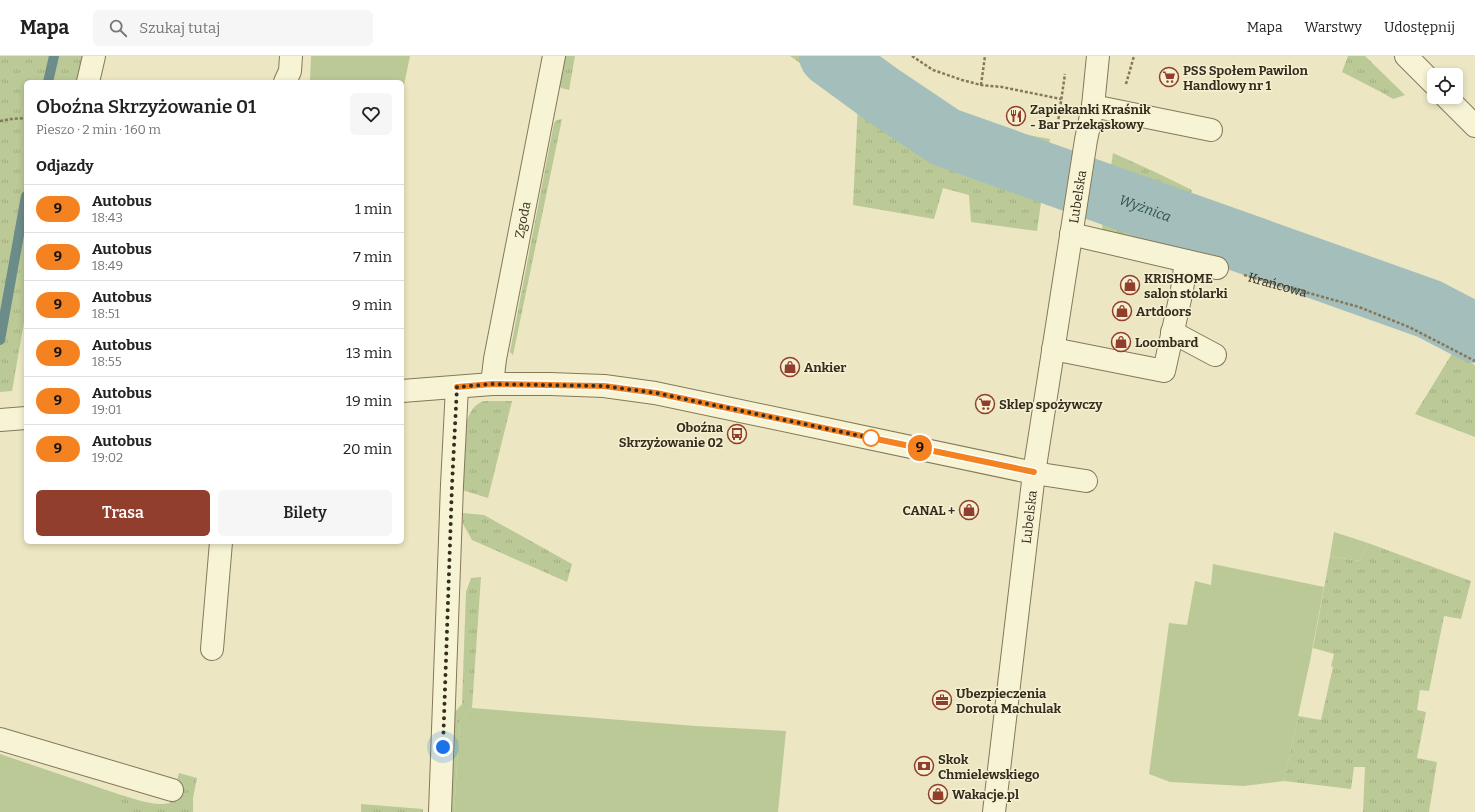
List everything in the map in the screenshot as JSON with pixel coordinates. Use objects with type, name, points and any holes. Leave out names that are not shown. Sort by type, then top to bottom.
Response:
[{"type":"street","points":[[88,80],[94,56]]},
{"type":"street","points":[[286,80],[290,71],[291,56]]},
{"type":"street","name":"Zgoda","points":[[492,384],[495,359],[554,56]]},
{"type":"street","name":"Lubelska","points":[[994,812],[1034,472],[1075,205],[1093,106],[1098,56]]},
{"type":"street","name":"Lubelska","points":[[1093,106],[1110,56]]},
{"type":"street","points":[[1406,56],[1427,77]]},
{"type":"street","points":[[1453,104],[1475,126]]},
{"type":"street","points":[[1093,106],[1211,130]]},
{"type":"street","points":[[1071,234],[1217,268]]},
{"type":"street","points":[[1053,349],[1164,371],[1182,290],[1186,261]]},
{"type":"street","points":[[1172,332],[1215,355]]},
{"type":"street","points":[[404,391],[492,384],[604,386],[656,393],[1034,472],[1086,481]]},
{"type":"street","points":[[440,812],[457,387]]},
{"type":"street","points":[[0,420],[24,418]]},
{"type":"street","points":[[212,649],[221,544]]},
{"type":"street","points":[[0,739],[172,790]]},
{"type":"path","points":[[912,56],[933,70],[981,85],[1002,87],[1061,99]]},
{"type":"path","points":[[981,85],[985,56]]},
{"type":"path","points":[[1056,134],[1066,70]]},
{"type":"path","points":[[0,122],[24,118]]},
{"type":"path","name":"Krańcowa","points":[[1217,268],[1360,307],[1409,327],[1475,361]]},
{"type":"green space","points":[[0,56],[53,56],[47,80],[24,80],[24,322],[12,391],[0,392]]},
{"type":"green space","points":[[57,56],[84,56],[78,80],[51,80]]},
{"type":"green space","points":[[311,56],[410,56],[404,85],[404,80],[310,80]]},
{"type":"green space","points":[[565,56],[575,56],[569,90],[561,88],[559,85]]},
{"type":"green space","points":[[790,56],[871,56],[965,119],[996,129],[1050,139],[1037,231],[971,222],[969,195],[943,188],[934,219],[853,205],[858,103]]},
{"type":"green space","points":[[1348,56],[1365,56],[1405,95],[1393,99],[1342,72]]},
{"type":"green space","points":[[562,119],[513,355],[510,352],[554,123],[557,120]]},
{"type":"green space","points":[[1113,153],[1192,190],[1189,200],[1279,231],[1392,274],[1422,289],[1475,323],[1475,356],[1359,302],[1214,259],[1101,236]]},
{"type":"green space","points":[[1453,352],[1475,365],[1475,437],[1415,414]]},
{"type":"green space","points":[[484,401],[512,401],[488,498],[462,490],[467,421],[473,409]]},
{"type":"green space","points":[[463,513],[484,515],[572,564],[567,582],[472,540],[463,524]]},
{"type":"green space","points":[[1334,532],[1368,543],[1360,561],[1330,556]]},
{"type":"green space","points":[[1368,543],[1471,581],[1461,619],[1444,616],[1429,691],[1420,690],[1417,710],[1426,712],[1417,758],[1437,762],[1429,812],[1363,812],[1365,767],[1354,767],[1351,789],[1284,781],[1298,716],[1321,720],[1333,667],[1331,666],[1334,654],[1313,648],[1330,556],[1360,561]]},
{"type":"green space","points":[[1213,564],[1324,587],[1310,661],[1284,781],[1244,786],[1170,782],[1149,774],[1169,623],[1187,625],[1195,581],[1211,585]]},
{"type":"green space","points":[[481,577],[472,708],[460,721],[454,812],[450,812],[454,713],[462,704],[466,592],[471,578]]},
{"type":"green space","points":[[472,708],[696,726],[786,731],[778,812],[454,812],[460,721]]},
{"type":"green space","points":[[0,754],[121,795],[121,812],[0,812]]},
{"type":"green space","points":[[179,773],[197,778],[193,798],[193,812],[121,812],[121,795],[151,803],[170,803]]},
{"type":"green space","points":[[361,804],[423,809],[423,812],[361,812]]},
{"type":"waterway","points":[[48,80],[54,56]]},
{"type":"waterway","name":"Wyżnica","points":[[829,56],[881,94],[945,137],[1429,309],[1475,333]]},
{"type":"waterway","points":[[0,340],[24,207]]},
{"type":"bus line","name":"9","points":[[457,387],[492,384],[550,384],[604,386],[656,393],[1034,472]]},
{"type":"place","name":"PSS Społem Pawilon Handlowy nr 1","points":[[1169,77]]},
{"type":"place","name":"Zapiekanki Kraśnik - Bar Przekąskowy","points":[[1016,116]]},
{"type":"place","name":"KRISHOME salon stolarki","points":[[1130,285]]},
{"type":"place","name":"Artdoors","points":[[1122,311]]},
{"type":"place","name":"Loombard","points":[[1121,342]]},
{"type":"place","name":"Ankier","points":[[790,367]]},
{"type":"place","name":"Sklep spożywczy","points":[[985,404]]},
{"type":"place","name":"Oboźna Skrzyżowanie 02","points":[[737,434]]},
{"type":"place","name":"CANAL +","points":[[969,510]]},
{"type":"place","name":"Ubezpieczenia Dorota Machulak","points":[[942,700]]},
{"type":"place","name":"Skok Chmielewskiego","points":[[924,766]]},
{"type":"place","name":"Wakacje.pl","points":[[938,794]]},
{"type":"route","points":[[443,747],[457,387],[492,384],[604,386],[656,393],[871,438]]}]
